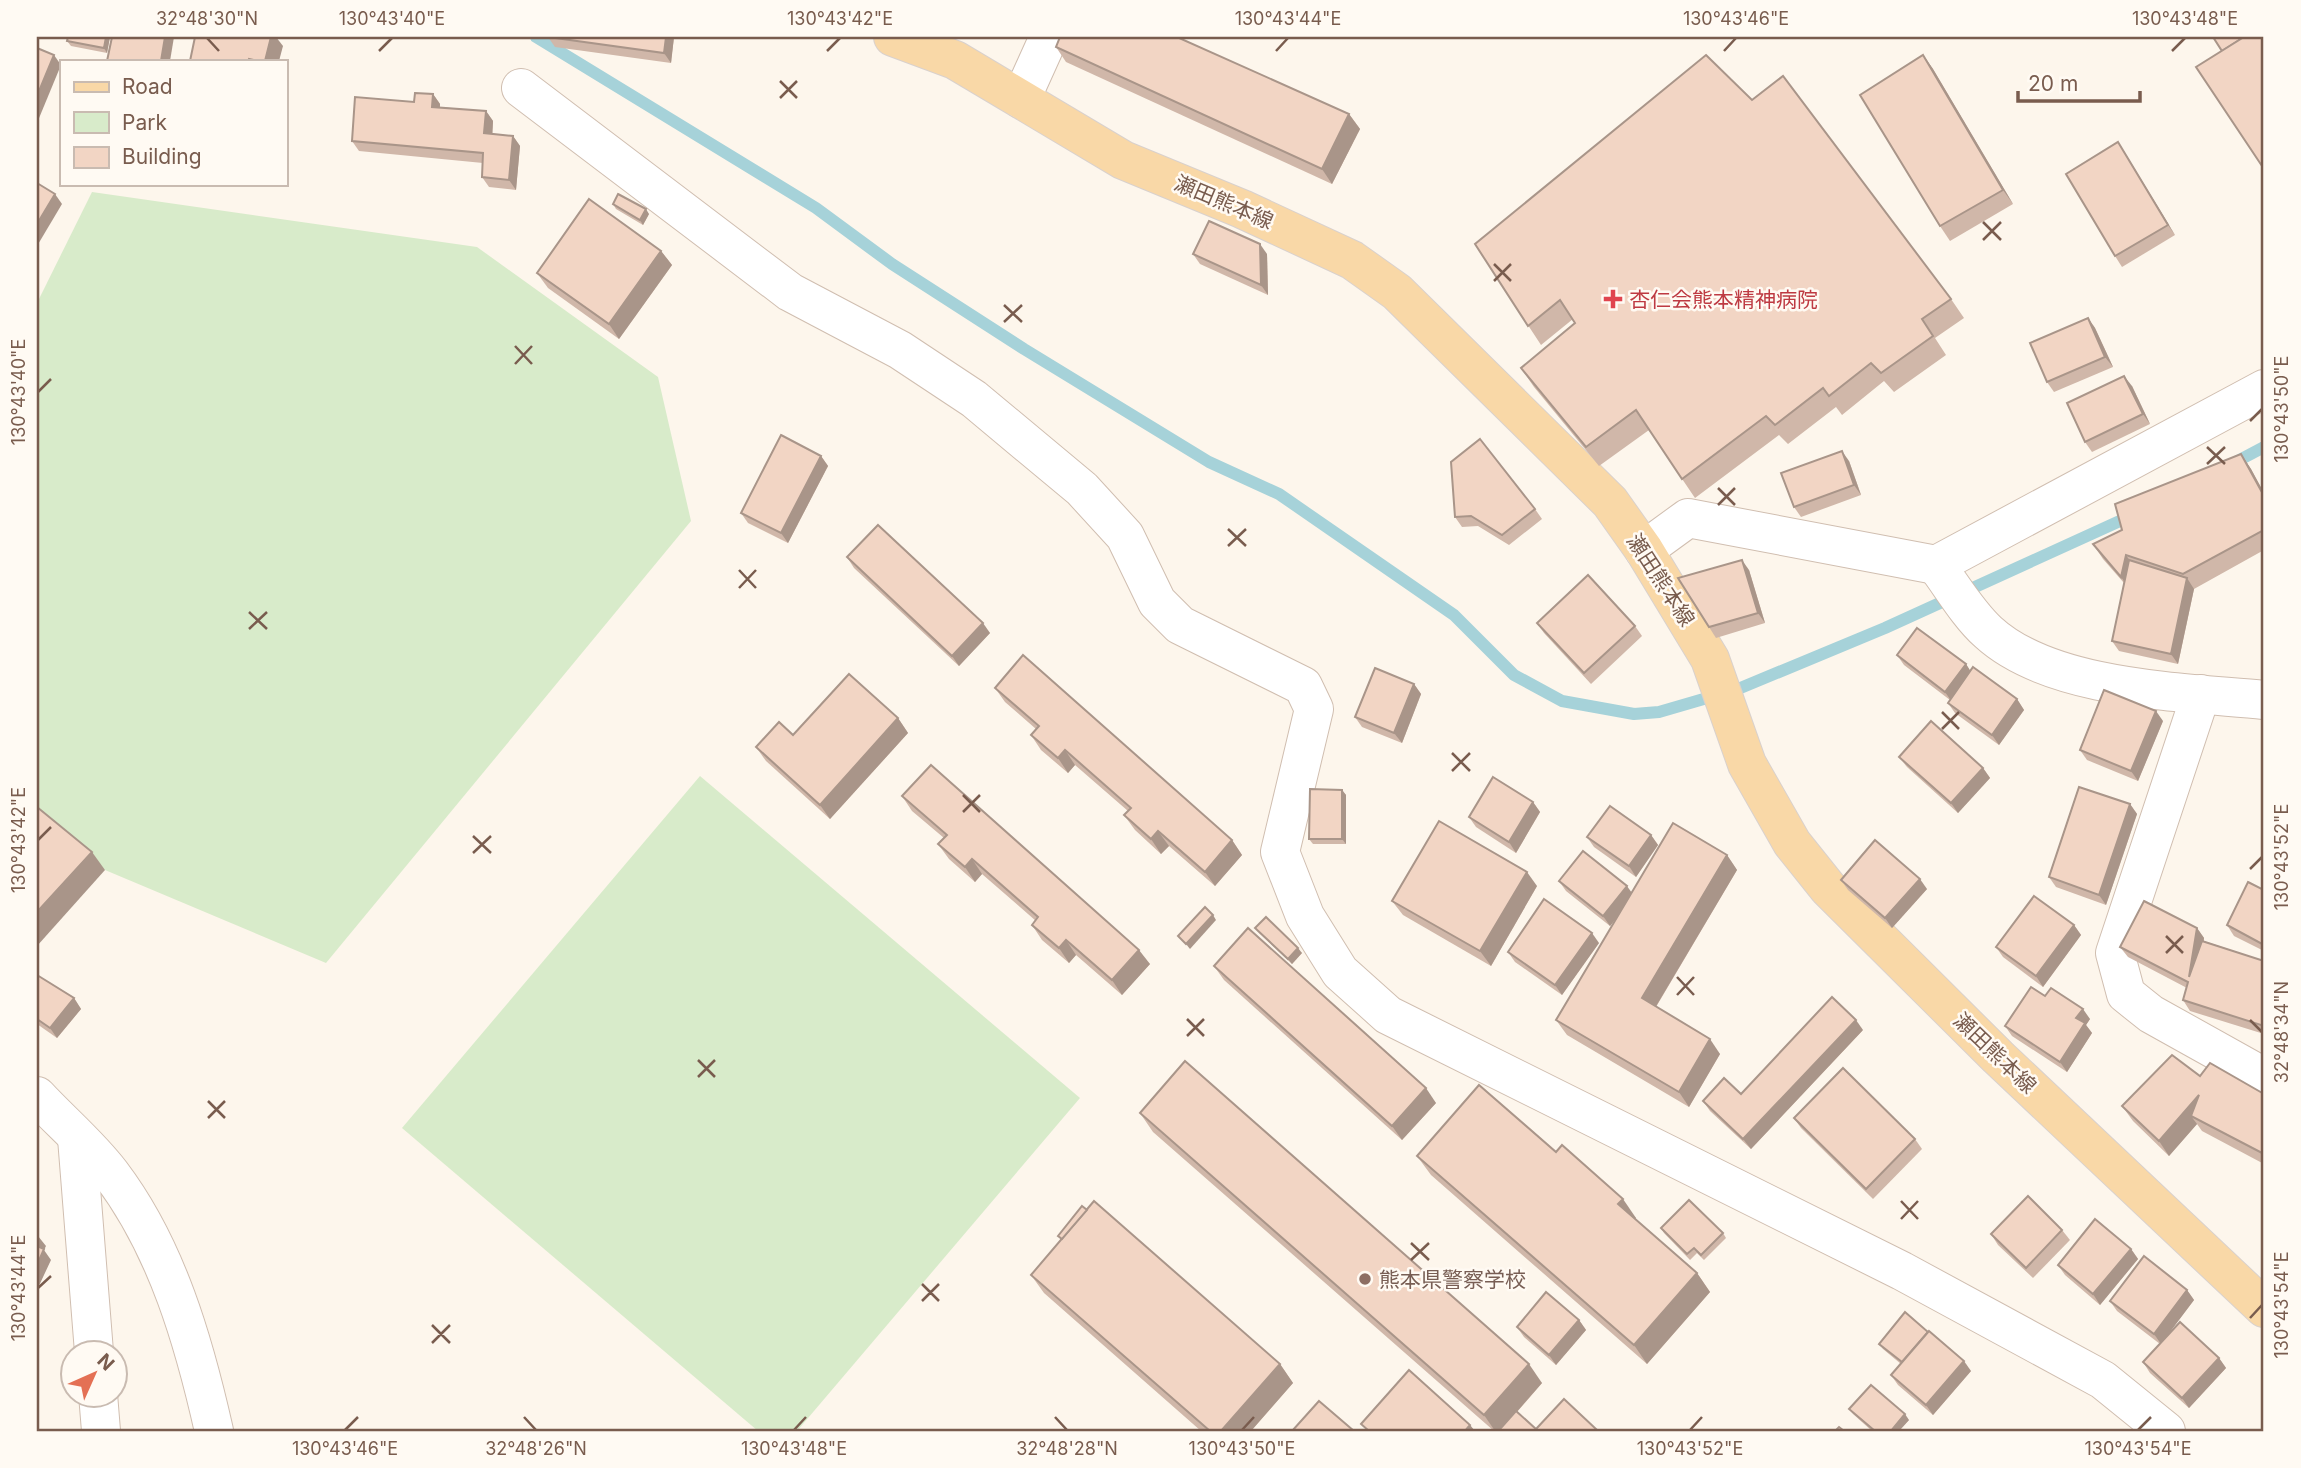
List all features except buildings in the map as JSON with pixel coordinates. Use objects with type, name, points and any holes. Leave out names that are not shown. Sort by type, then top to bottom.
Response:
[{"type":"main road","name":"瀬田熊本線","points":[[893,37],[955,60],[1123,160],[1242,209],[1352,260],[1397,292],[1609,502],[1644,550],[1710,659],[1747,764],[1792,843],[1828,888],[1998,1056],[2264,1308]]},
{"type":"street","points":[[1021,99],[1049,37]]},
{"type":"street","points":[[521,88],[790,292],[900,350],[974,399],[1082,489],[1125,537],[1157,603],[1180,625],[1303,686],[1314,709],[1280,852],[1305,916],[1340,972],[1388,1015],[1902,1271],[2103,1380],[2166,1431]]},
{"type":"street","points":[[1644,550],[1688,518],[1936,565],[2264,388]]},
{"type":"street","points":[[1936,565],[1988,633],[2036,663],[2124,687],[2264,699]]},
{"type":"street","points":[[2201,694],[2115,953],[2126,994],[2151,1014],[2264,1077]]},
{"type":"street","points":[[37,1097],[111,1173],[157,1248],[200,1371],[214,1431]]},
{"type":"street","points":[[76,1138],[93,1338]]},
{"type":"street","points":[[99,1408],[101,1431]]},
{"type":"green space","points":[[92,192],[477,247],[658,377],[691,521],[326,963],[105,870],[37,815],[37,303]]},
{"type":"green space","points":[[700,776],[1080,1098],[797,1431],[758,1431],[402,1128]]},
{"type":"waterway","points":[[536,37],[816,208],[892,264],[1024,349],[1209,462],[1279,494],[1454,615],[1514,675],[1562,701],[1634,714],[1659,712],[1738,689],[1885,628],[2133,515]]},
{"type":"waterway","points":[[2230,465],[2264,447]]},
{"type":"place","name":"杏仁会熊本精神病院","points":[[1613,299]]},
{"type":"place","name":"熊本県警察学校","points":[[1365,1279]]}]
